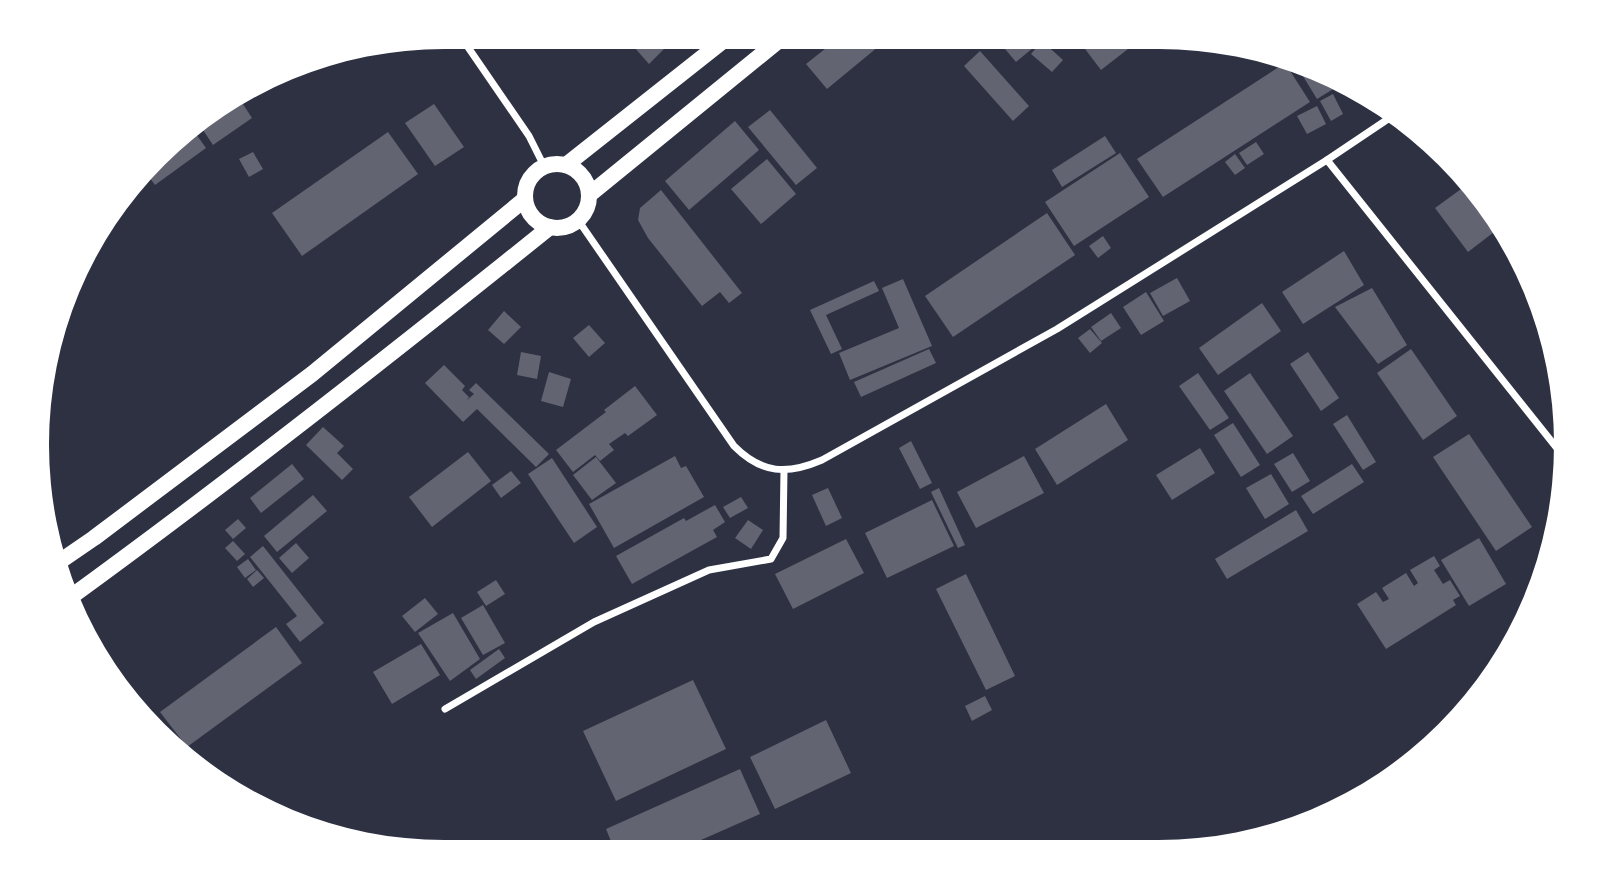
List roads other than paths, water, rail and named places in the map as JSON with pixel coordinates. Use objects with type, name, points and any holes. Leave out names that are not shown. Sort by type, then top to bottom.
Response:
[{"type":"main road","points":[[566,165],[713,49]]},
{"type":"main road","points":[[589,195],[768,49]]},
{"type":"main road","points":[[566,165],[583,176],[589,195],[588,204],[578,220],[560,228],[550,227],[533,218],[525,199],[529,179],[544,166],[566,165]]},
{"type":"main road","points":[[65,558],[312,374],[525,199]]},
{"type":"main road","points":[[78,592],[339,396],[550,227]]},
{"type":"street","points":[[469,49],[529,135],[544,166]]},
{"type":"street","points":[[578,220],[734,446],[752,462],[767,468],[796,470],[822,460],[1057,329],[1385,121]]},
{"type":"street","points":[[1326,160],[1554,444]]},
{"type":"street","points":[[445,709],[594,622],[709,570],[771,559],[783,538],[784,470]]}]
